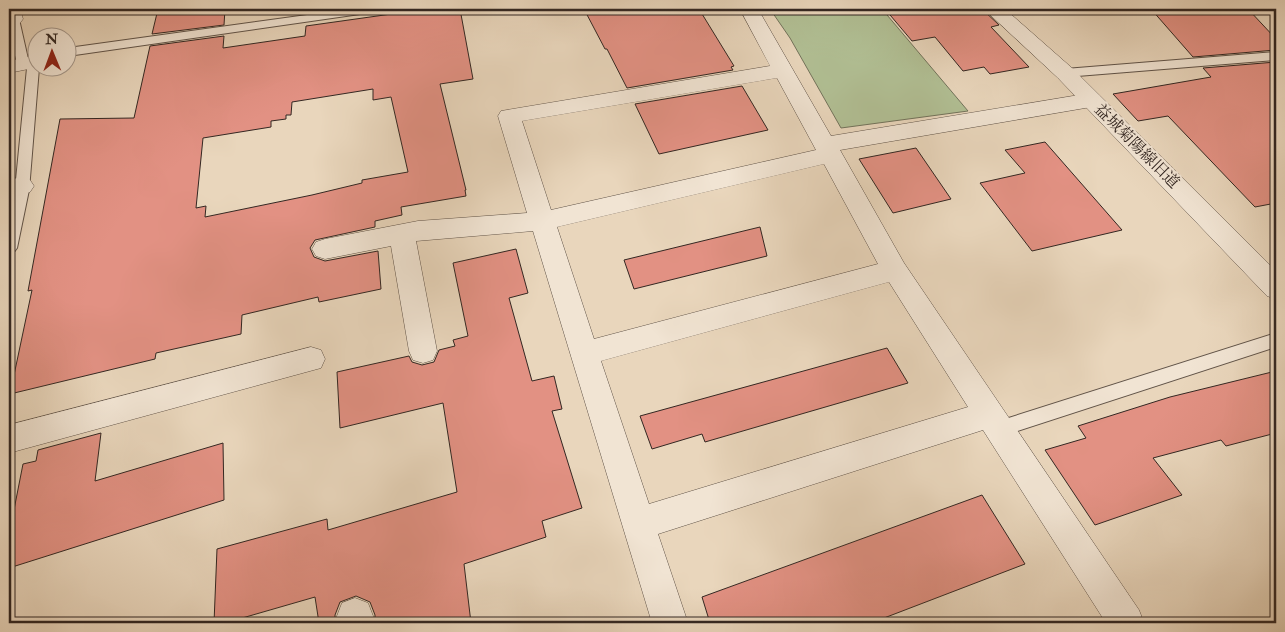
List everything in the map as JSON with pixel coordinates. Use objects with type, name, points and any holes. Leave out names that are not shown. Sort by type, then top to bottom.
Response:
[{"type":"street","points":[[749,9],[895,270],[1126,623]]},
{"type":"street","name":"益城菊陽線旧道","points":[[994,9],[1064,73],[1276,288]]},
{"type":"street","points":[[670,623],[509,116],[783,70]]},
{"type":"street","points":[[325,249],[418,231],[542,221],[827,150],[1091,100]]},
{"type":"street","points":[[402,234],[423,351]]},
{"type":"street","points":[[584,354],[895,270]]},
{"type":"street","points":[[9,439],[311,359]]},
{"type":"street","points":[[638,524],[994,422]]},
{"type":"lane","points":[[78,51],[374,9]]},
{"type":"lane","points":[[1273,9],[1276,12]]},
{"type":"lane","points":[[9,248],[26,63],[11,16]]},
{"type":"lane","points":[[1064,73],[1276,56]]},
{"type":"lane","points":[[994,422],[1276,340]]},
{"type":"green space","points":[[770,9],[882,9],[968,111],[841,128],[790,38]]},
{"type":"building","points":[[158,9],[225,9],[224,25],[152,34]]},
{"type":"building","points":[[427,9],[460,9],[473,79],[440,84],[466,196],[401,207],[402,215],[375,221],[375,227],[315,240],[310,248],[314,257],[325,261],[378,251],[381,289],[319,302],[318,297],[242,315],[241,334],[156,353],[155,359],[10,394],[32,290],[28,291],[60,119],[134,118],[150,46],[224,36],[223,48],[305,36],[306,26]],"holes":[[[373,89],[373,100],[391,97],[408,172],[362,180],[362,183],[312,195],[205,217],[206,206],[196,208],[203,138],[271,127],[271,121],[286,119],[286,115],[291,115],[292,102]]]},
{"type":"building","points":[[584,9],[699,9],[734,66],[731,67],[733,70],[627,88]]},
{"type":"building","points":[[885,9],[982,9],[999,25],[991,27],[1029,67],[990,74],[984,67],[963,71],[935,37],[912,41]]},
{"type":"building","points":[[1151,9],[1248,9],[1276,39],[1276,50],[1193,57]]},
{"type":"building","points":[[1276,62],[1276,203],[1255,207],[1168,116],[1138,121],[1113,94],[1211,77],[1203,68]]},
{"type":"building","points":[[742,86],[768,130],[659,154],[635,104]]},
{"type":"building","points":[[1045,142],[1122,230],[1032,251],[980,183],[1025,173],[1005,150]]},
{"type":"building","points":[[916,148],[951,199],[893,213],[859,159]]},
{"type":"building","points":[[760,227],[767,256],[634,289],[624,260]]},
{"type":"building","points":[[516,249],[528,293],[509,298],[532,381],[554,376],[562,409],[552,411],[582,508],[542,521],[546,537],[464,564],[471,623],[375,623],[375,615],[370,602],[356,596],[340,602],[335,615],[335,623],[319,623],[315,597],[225,623],[214,623],[217,549],[327,519],[328,530],[457,492],[443,403],[340,428],[337,372],[409,356],[412,362],[422,365],[434,362],[439,350],[455,346],[453,340],[468,336],[453,263]]},
{"type":"building","points":[[887,348],[908,383],[705,442],[702,434],[652,449],[640,416]]},
{"type":"building","points":[[1276,371],[1276,433],[1226,446],[1221,440],[1153,458],[1182,495],[1095,525],[1045,450],[1086,438],[1078,426],[1170,397]]},
{"type":"building","points":[[101,433],[95,481],[223,443],[224,500],[9,568],[9,525],[11,525],[23,464],[36,461],[38,450]]},
{"type":"building","points":[[982,495],[1025,564],[871,623],[710,623],[702,597]]}]
